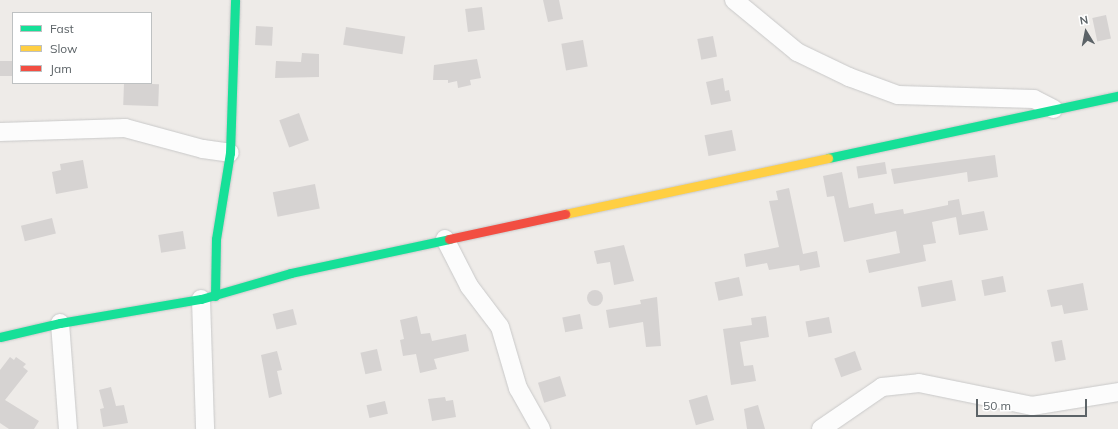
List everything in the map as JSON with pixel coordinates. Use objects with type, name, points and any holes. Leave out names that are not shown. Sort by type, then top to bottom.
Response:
[{"type":"street","points":[[205,429],[208,297],[230,153],[235,0]]},
{"type":"street","points":[[734,0],[797,52],[850,77],[898,95],[1034,99],[1054,109]]},
{"type":"street","points":[[0,337],[60,323],[208,297],[291,273],[1118,96]]},
{"type":"street","points":[[0,132],[125,128],[203,149],[230,153]]},
{"type":"street","points":[[445,240],[469,286],[500,328],[518,388],[541,429]]},
{"type":"street","points":[[60,323],[68,429]]},
{"type":"street","points":[[821,429],[882,387],[919,383],[1032,406],[1118,392]]},
{"type":"building","points":[[543,0],[559,0],[563,19],[548,22]]},
{"type":"building","points":[[482,7],[485,30],[468,32],[465,9]]},
{"type":"building","points":[[1106,15],[1111,38],[1097,41],[1092,18]]},
{"type":"building","points":[[256,26],[273,27],[272,46],[255,45]]},
{"type":"building","points":[[346,27],[405,36],[402,54],[343,45]]},
{"type":"building","points":[[713,36],[717,57],[701,60],[697,39]]},
{"type":"building","points":[[583,40],[588,67],[566,70],[561,44]]},
{"type":"building","points":[[302,53],[319,54],[319,77],[275,78],[276,61],[301,62]]},
{"type":"building","points":[[477,59],[481,78],[470,80],[471,85],[458,88],[457,81],[448,83],[448,80],[433,80],[434,65]]},
{"type":"building","points":[[0,61],[12,61],[12,76],[0,76]]},
{"type":"building","points":[[723,78],[725,91],[729,90],[731,101],[711,105],[706,82]]},
{"type":"building","points":[[124,84],[159,84],[158,106],[123,105]]},
{"type":"building","points":[[299,113],[309,140],[289,147],[279,120]]},
{"type":"building","points":[[732,130],[736,151],[709,156],[705,135]]},
{"type":"building","points":[[995,155],[998,177],[968,182],[967,172],[894,184],[891,169]]},
{"type":"building","points":[[83,160],[88,188],[56,194],[52,172],[61,170],[60,164]]},
{"type":"building","points":[[885,162],[887,174],[858,178],[856,167]]},
{"type":"building","points":[[842,172],[849,208],[873,203],[875,214],[903,209],[904,214],[948,205],[948,201],[959,199],[962,215],[984,211],[988,230],[959,235],[956,217],[932,222],[936,243],[923,245],[926,261],[869,273],[866,260],[900,253],[896,231],[844,242],[834,196],[827,197],[823,176]]},
{"type":"building","points":[[315,184],[320,209],[278,217],[273,192]]},
{"type":"building","points":[[789,188],[803,254],[817,251],[820,267],[800,271],[799,265],[769,270],[767,263],[746,267],[744,254],[779,247],[769,201],[778,200],[776,191]]},
{"type":"building","points":[[52,218],[56,234],[25,241],[21,226]]},
{"type":"building","points":[[183,231],[186,249],[161,253],[158,235]]},
{"type":"building","points":[[624,245],[634,281],[614,285],[610,262],[597,264],[594,251]]},
{"type":"building","points":[[1003,276],[1006,292],[984,296],[981,280]]},
{"type":"building","points":[[739,277],[743,296],[718,301],[715,282]]},
{"type":"building","points":[[952,280],[956,301],[922,307],[918,287]]},
{"type":"building","points":[[1083,283],[1088,310],[1064,314],[1062,305],[1051,307],[1047,290]]},
{"type":"building","points":[[595,290],[601,292],[603,298],[601,304],[595,306],[589,304],[587,298],[589,292]]},
{"type":"building","points":[[657,297],[661,346],[646,347],[643,322],[609,328],[606,310],[641,304],[640,300]]},
{"type":"building","points":[[293,309],[297,325],[276,330],[273,314]]},
{"type":"building","points":[[580,314],[583,329],[565,332],[562,317]]},
{"type":"building","points":[[417,316],[421,334],[430,333],[432,341],[466,334],[469,351],[434,359],[437,369],[420,373],[416,354],[403,356],[400,340],[404,339],[400,320]]},
{"type":"building","points":[[766,316],[769,337],[740,342],[744,366],[753,365],[756,381],[731,385],[723,329],[752,325],[751,318]]},
{"type":"building","points":[[829,317],[832,333],[808,337],[805,322]]},
{"type":"building","points":[[1062,340],[1066,360],[1055,362],[1051,342]]},
{"type":"building","points":[[377,349],[382,370],[365,374],[360,353]]},
{"type":"building","points":[[277,351],[282,370],[277,371],[282,394],[269,398],[261,355]]},
{"type":"building","points":[[855,351],[862,370],[841,377],[834,359]]},
{"type":"building","points":[[10,357],[14,360],[16,357],[26,364],[23,367],[28,371],[5,400],[39,421],[34,429],[9,429],[0,423],[0,370]]},
{"type":"building","points":[[560,376],[566,396],[544,403],[538,383]]},
{"type":"building","points":[[111,387],[116,406],[124,405],[128,423],[103,427],[100,409],[104,408],[99,390]]},
{"type":"building","points":[[707,395],[714,420],[696,425],[689,400]]},
{"type":"building","points":[[445,397],[446,401],[453,400],[456,417],[432,421],[428,399]]},
{"type":"building","points":[[385,401],[388,414],[369,418],[366,405]]},
{"type":"building","points":[[758,405],[765,429],[747,429],[744,409]]},
{"type":"traffic: fast","points":[[215,296],[216,239],[230,153],[235,0]]},
{"type":"traffic: fast","points":[[828,158],[1118,96]]},
{"type":"traffic: fast","points":[[0,337],[60,323],[201,299],[291,273],[449,239]]},
{"type":"traffic: slow","points":[[565,214],[828,158]]},
{"type":"traffic: jam","points":[[449,239],[565,214]]}]
